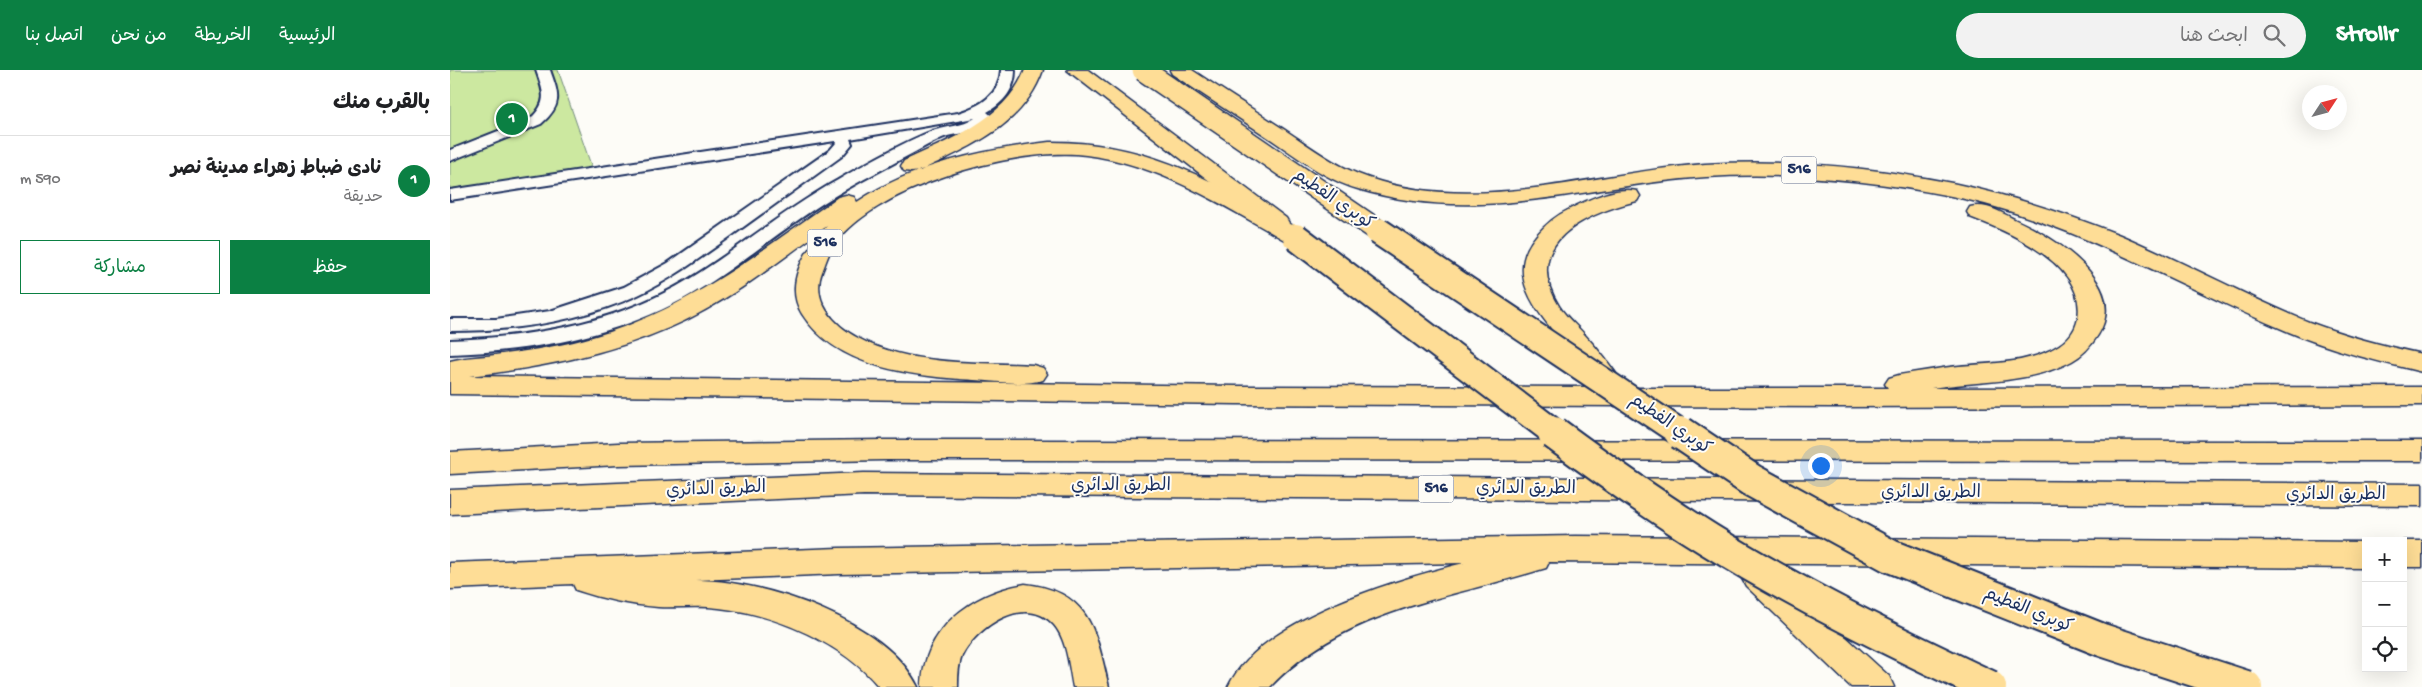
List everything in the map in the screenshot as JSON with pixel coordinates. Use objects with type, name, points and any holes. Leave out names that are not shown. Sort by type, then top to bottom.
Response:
[{"type":"main road","name":"516","points":[[450,370],[528,361],[563,353],[628,334],[690,307],[750,270],[848,201],[995,121],[1020,100],[1027,91],[1034,70]]},
{"type":"main road","points":[[1076,70],[1620,481],[1735,555],[1898,645],[1990,687]]},
{"type":"main road","name":"كوبري الفطيم","points":[[1143,70],[1425,263],[1751,480],[1890,556],[2102,640],[2246,687]]},
{"type":"main road","name":"516","points":[[1179,70],[1327,168],[1361,183],[1408,196],[1467,201],[1494,200],[1670,174],[1734,169],[1784,169],[1892,179],[1970,194],[2054,219],[2133,250],[2325,336],[2422,363]]},
{"type":"main road","name":"516","points":[[1236,394],[1106,378],[984,372],[899,361],[868,352],[848,344],[826,329],[816,316],[808,304],[806,287],[809,270],[823,245],[837,229],[854,214],[895,189],[943,170],[985,158],[1055,148],[1082,148],[1146,162],[1194,182],[1296,237]]},
{"type":"main road","name":"516","points":[[1610,385],[1546,306],[1537,289],[1534,272],[1539,250],[1553,229],[1584,208],[1627,196],[1708,184],[1759,182],[1818,184],[1937,201],[1997,218],[2024,231],[2049,246],[2069,263],[2084,282],[2092,301],[2093,319],[2086,336],[2071,350],[2049,362],[1904,384],[1836,398]]},
{"type":"main road","name":"516","points":[[450,385],[1236,394],[1836,398],[2422,396]]},
{"type":"main road","name":"الطريق الدائري","points":[[450,463],[618,454],[884,450],[2422,452]]},
{"type":"main road","name":"الطريق الدائري","points":[[450,502],[864,484],[2422,495]]},
{"type":"main road","points":[[1246,687],[1279,652],[1346,614],[1406,594],[1575,548]]},
{"type":"main road","points":[[450,576],[859,561],[1575,548],[2362,555]]},
{"type":"main road","points":[[2407,554],[2422,554]]},
{"type":"main road","points":[[1735,555],[1876,687]]},
{"type":"main road","points":[[555,571],[602,586],[657,593],[718,594],[757,600],[801,614],[832,630],[867,654],[895,678],[900,687]]},
{"type":"main road","points":[[940,687],[944,657],[961,630],[982,611],[1019,598],[1039,599],[1058,607],[1071,622],[1080,644],[1090,687]]},
{"type":"lane","points":[[450,156],[536,121],[548,112],[552,96],[544,70]]},
{"type":"lane","points":[[450,207],[841,134],[902,127],[950,126],[968,129],[986,118],[973,113],[999,96],[1007,83],[1008,70]]},
{"type":"lane","points":[[450,348],[510,345],[547,340],[616,321],[649,308],[706,277],[831,190],[942,133],[950,126]]},
{"type":"lane","points":[[902,127],[917,145]]},
{"type":"lane","points":[[450,326],[496,325],[550,317],[578,310],[631,291],[674,267],[829,159],[843,146],[844,141],[841,134]]},
{"type":"lane","points":[[450,195],[576,182],[776,156],[804,154],[829,159]]},
{"type":"green space","points":[[450,70],[558,70],[592,168],[450,189]]},
{"type":"place","name":"نادى ضباط زهراء مدينة نصر","points":[[512,119]]}]
